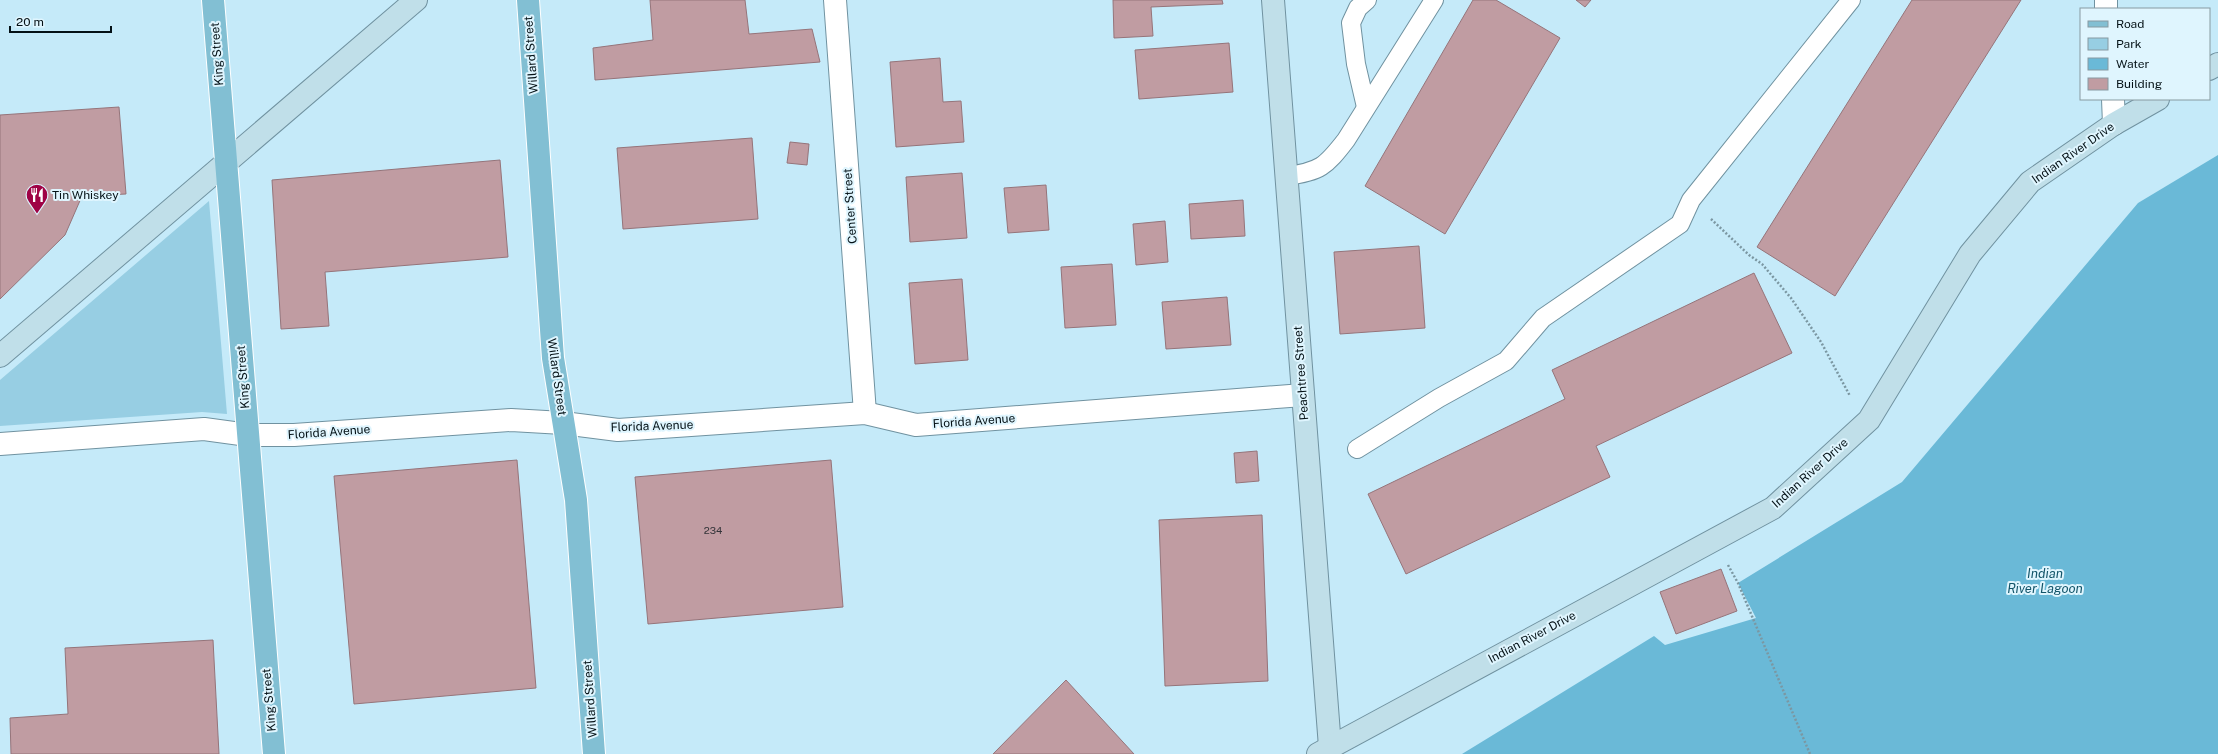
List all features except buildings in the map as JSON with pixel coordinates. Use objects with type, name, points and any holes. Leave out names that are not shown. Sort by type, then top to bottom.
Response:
[{"type":"main road","name":"King Street","points":[[213,0],[274,754]]},
{"type":"main road","name":"Willard Street","points":[[528,0],[553,358],[576,500],[594,754]]},
{"type":"street","points":[[0,356],[416,0]]},
{"type":"street","name":"Center Street","points":[[835,0],[865,413]]},
{"type":"street","name":"Peachtree Street","points":[[1273,0],[1303,395],[1324,750]]},
{"type":"street","points":[[2113,100],[2114,124]]},
{"type":"street","name":"Indian River Drive","points":[[1324,750],[1773,508],[1869,420],[1970,254],[2030,182],[2114,124],[2156,100]]},
{"type":"street","name":"Florida Avenue","points":[[0,444],[204,429],[248,435],[294,435],[511,420],[563,422],[618,430],[865,413],[916,425],[1303,395]]},
{"type":"lane","points":[[1366,107],[1356,64],[1352,23],[1358,8],[1367,0]]},
{"type":"lane","points":[[1286,176],[1307,174],[1331,160],[1434,0]]},
{"type":"lane","points":[[1357,449],[1440,398],[1506,361],[1543,318],[1680,224],[1691,200],[1851,0]]},
{"type":"path","points":[[1691,200],[1749,255],[1762,264],[1791,298],[1821,342],[1854,403]]},
{"type":"path","points":[[1738,584],[1810,754]]},
{"type":"green space","points":[[209,201],[227,414],[202,412],[0,426],[0,380]]},
{"type":"water","name":"Indian River Lagoon","points":[[2218,155],[2218,754],[1462,754],[1654,636],[1665,645],[1756,618],[1738,583],[1902,482],[2138,203]]},
{"type":"place","name":"Tin Whiskey","points":[[37,214]]}]
